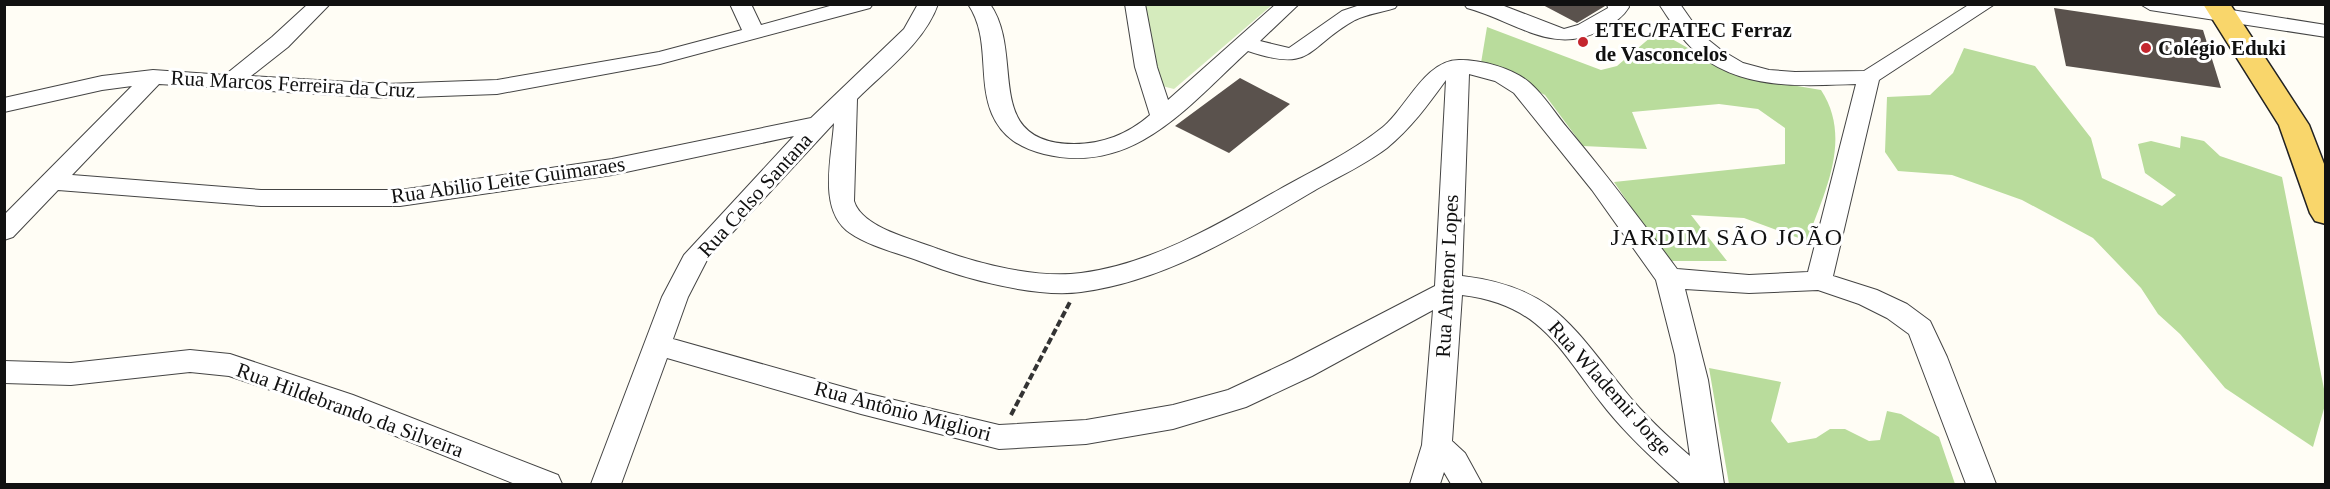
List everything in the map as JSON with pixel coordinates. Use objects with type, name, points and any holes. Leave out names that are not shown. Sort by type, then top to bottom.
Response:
[{"type":"main road","points":[[2220,10],[2294,125],[2325,213]]},
{"type":"street","points":[[231,81],[280,42],[320,4]]},
{"type":"street","points":[[740,4],[754,32]]},
{"type":"street","name":"Rua Marcos Ferreira da Cruz","points":[[4,105],[102,83],[153,78],[231,81],[315,89],[385,91],[497,87],[660,58],[863,4]]},
{"type":"street","name":"Rua Celso Santana","points":[[606,484],[675,297],[698,255],[819,124],[911,33],[924,15],[928,4]]},
{"type":"street","points":[[978,4],[984,9],[991,30],[1000,112],[1008,126],[1022,137],[1050,149],[1073,152],[1098,150],[1128,141],[1162,118],[1289,4]]},
{"type":"street","points":[[1135,4],[1146,67],[1162,118]]},
{"type":"street","points":[[1244,44],[1278,54],[1294,54],[1349,15],[1388,4]]},
{"type":"street","points":[[1474,4],[1504,12],[1566,35],[1578,33],[1616,12],[1619,7],[1617,4]]},
{"type":"street","points":[[1669,4],[1694,38],[1713,55],[1735,68],[1768,77],[1795,79],[1869,77],[1985,4]]},
{"type":"street","points":[[2150,4],[2220,10],[2325,31]]},
{"type":"street","points":[[846,97],[842,201],[846,215],[860,228],[947,262],[989,274],[1034,281],[1080,283],[1123,273],[1214,237],[1377,144],[1405,120],[1441,72],[1458,66],[1482,69],[1503,76],[1522,87],[1600,184],[1669,278],[1695,376],[1709,484]]},
{"type":"street","name":"Rua Antenor Lopes","points":[[1425,484],[1437,445],[1448,293],[1458,66]]},
{"type":"street","points":[[1819,281],[1869,77]]},
{"type":"street","points":[[4,231],[50,181],[153,78]]},
{"type":"street","name":"Rua Abilio Leite Guimaraes","points":[[50,181],[261,198],[400,198],[612,167],[819,124]]},
{"type":"street","points":[[1669,278],[1749,284],[1819,281],[1869,297],[1902,315],[1920,328],[1981,484]]},
{"type":"street","name":"Rua Wlademir Jorge","points":[[1448,293],[1459,285],[1487,287],[1509,293],[1535,307],[1575,345],[1624,410],[1701,484]]},
{"type":"street","name":"Rua Antônio Migliori","points":[[658,345],[861,403],[999,437],[1086,432],[1173,417],[1236,399],[1448,293]]},
{"type":"street","name":"Rua Hildebrando da Silveira","points":[[4,372],[71,374],[145,364],[190,361],[230,365],[343,403],[546,484]]},
{"type":"street","points":[[1437,445],[1450,457],[1467,484]]},
{"type":"path","points":[[999,437],[1080,283]]},
{"type":"green space","points":[[1142,5],[1272,5],[1174,89],[1162,86]]},
{"type":"green space","points":[[1487,27],[1601,70],[1617,66],[1658,31],[1737,76],[1821,90],[1835,127],[1835,146],[1827,185],[1807,241],[1744,218],[1691,215],[1727,261],[1668,261],[1614,182],[1785,164],[1785,128],[1758,109],[1719,104],[1632,112],[1647,149],[1583,146],[1545,95],[1481,63]]},
{"type":"green space","points":[[1964,48],[2035,66],[2091,138],[2102,178],[2162,206],[2176,195],[2145,173],[2138,144],[2151,141],[2180,148],[2181,136],[2204,141],[2220,156],[2282,177],[2325,394],[2325,405],[2313,447],[2225,388],[2180,334],[2158,314],[2141,288],[2093,238],[2022,200],[1952,175],[1898,171],[1885,152],[1887,97],[1930,95],[1953,73]]},
{"type":"green space","points":[[1709,368],[1781,382],[1771,421],[1788,443],[1816,438],[1830,429],[1845,429],[1869,441],[1880,440],[1887,411],[1901,414],[1939,437],[1955,484],[1729,484]]},
{"type":"building","points":[[1541,4],[1605,4],[1605,6],[1577,23]]},
{"type":"building","name":"Colégio Eduki","points":[[2054,8],[2203,30],[2221,88],[2066,66]]},
{"type":"building","points":[[1240,78],[1290,104],[1229,153],[1175,126]]},
{"type":"place","name":"ETEC/FATEC Ferraz de Vasconcelos","points":[[1583,42]]},
{"type":"place","name":"Colégio Eduki","points":[[2146,48]]},
{"type":"district","name":"JARDIM SÃO JOÃO","points":[[1727,237]]}]
